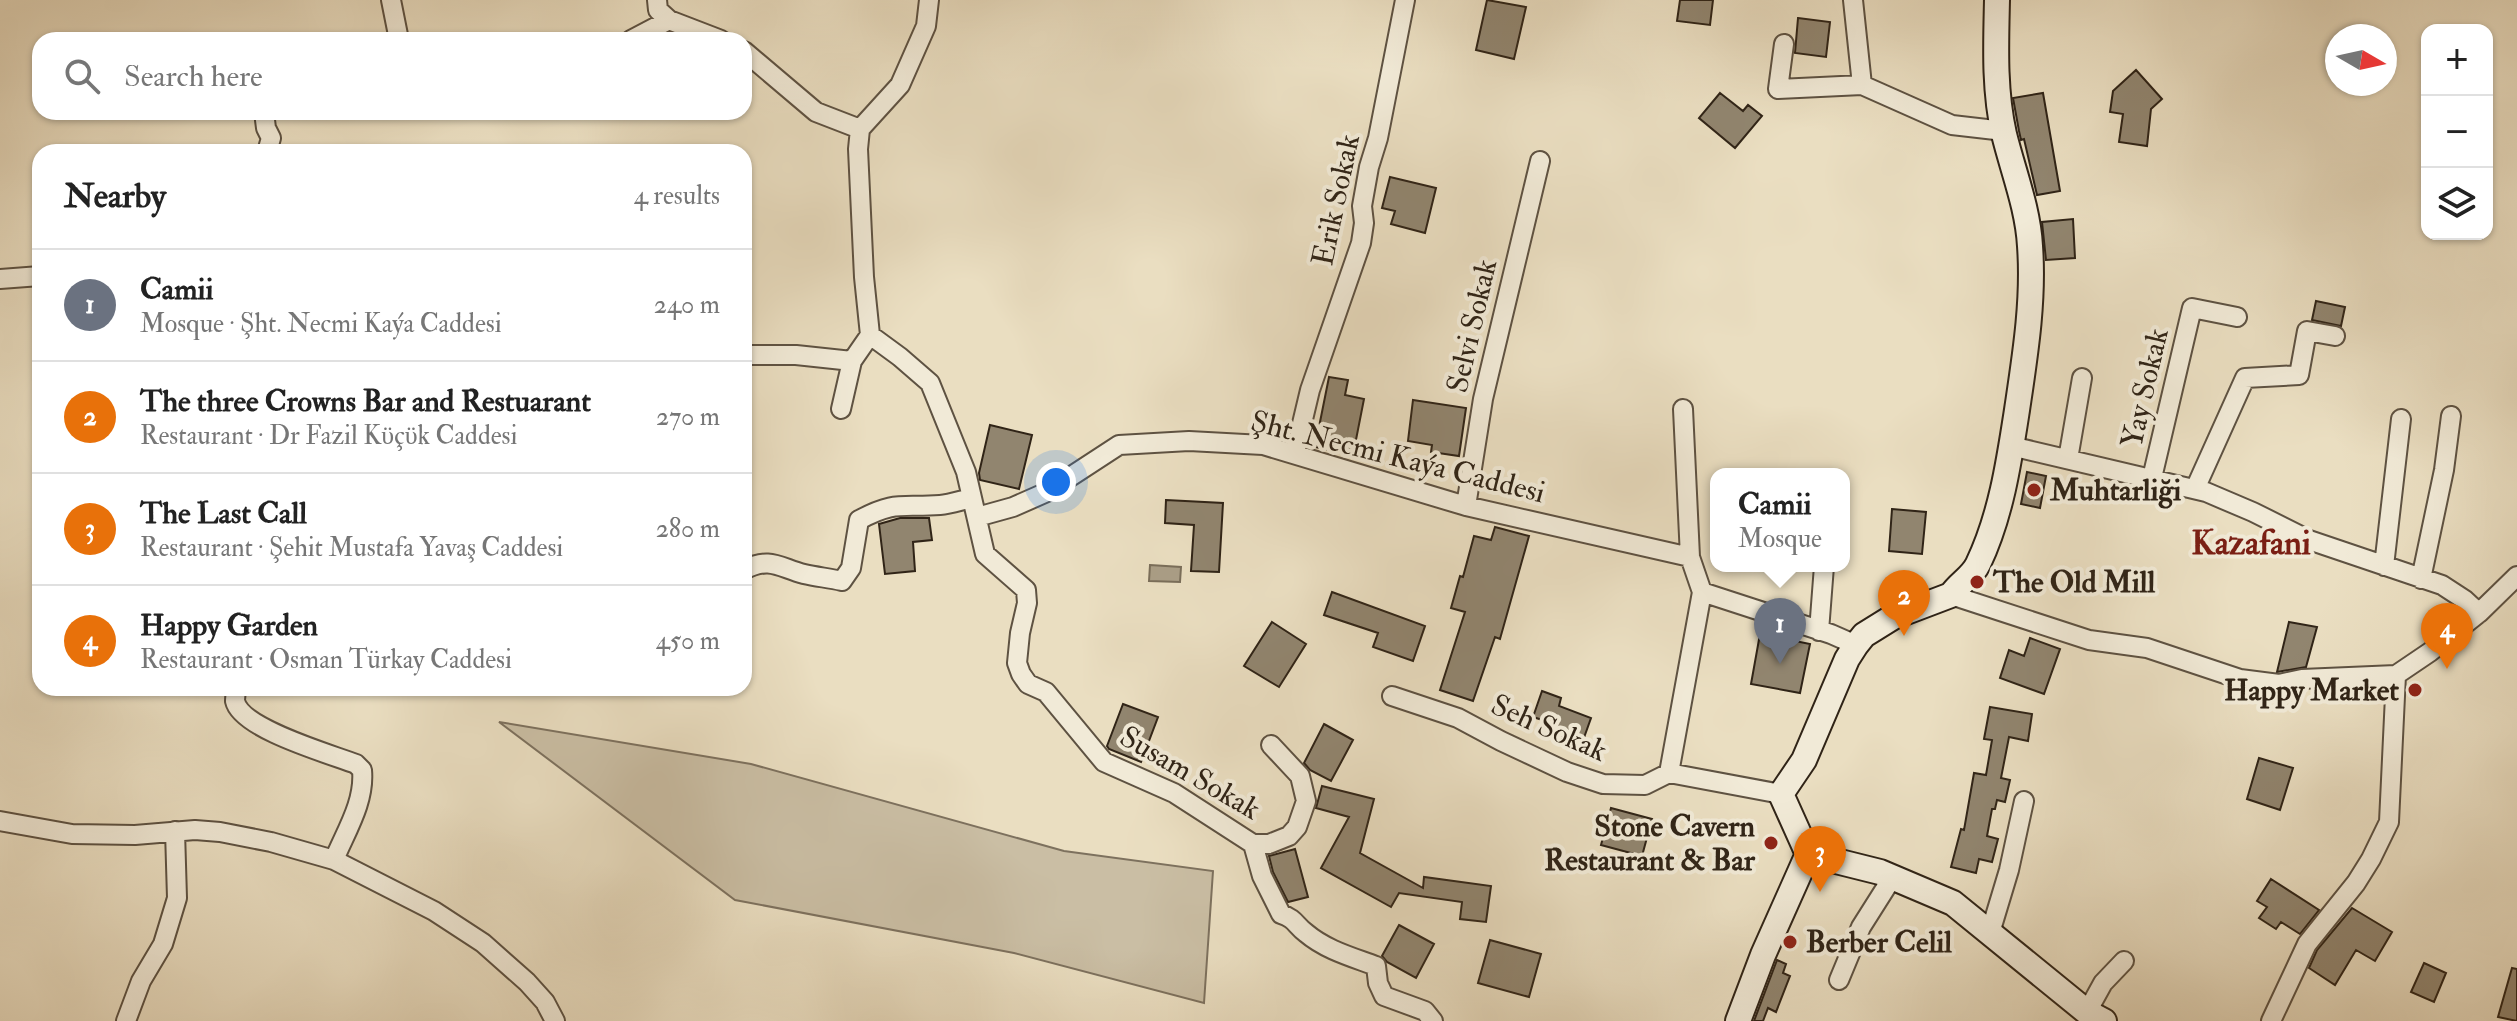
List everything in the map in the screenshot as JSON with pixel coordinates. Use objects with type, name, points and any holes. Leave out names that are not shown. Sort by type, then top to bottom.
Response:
[{"type":"street","points":[[391,0],[397,32]]},
{"type":"street","points":[[657,0],[658,10],[669,20],[700,32]]},
{"type":"street","points":[[841,409],[852,361],[870,335],[864,277],[858,149],[860,129],[900,85],[926,26],[929,0]]},
{"type":"street","name":"Erik Sokak","points":[[1295,453],[1310,390],[1361,243],[1364,223],[1362,206],[1369,167],[1378,138],[1405,0]]},
{"type":"street","points":[[1853,0],[1862,85]]},
{"type":"street","points":[[1951,595],[1978,566],[1999,503],[2011,446],[2030,300],[2030,245],[2023,202],[2004,131],[1996,70],[1997,0]]},
{"type":"street","points":[[646,32],[669,20]]},
{"type":"street","points":[[1784,44],[1778,89],[1862,85],[1952,125],[2004,131]]},
{"type":"street","points":[[752,58],[816,112],[860,129]]},
{"type":"street","points":[[265,120],[271,138],[269,144]]},
{"type":"street","name":"Selvi Sokak","points":[[1466,506],[1483,399],[1540,161]]},
{"type":"street","points":[[0,279],[32,277]]},
{"type":"street","name":"Yay Sokak","points":[[2152,478],[2192,308],[2237,317]]},
{"type":"street","points":[[2195,489],[2245,378],[2299,375],[2307,331],[2335,336]]},
{"type":"street","points":[[870,335],[930,383],[966,472],[977,517]]},
{"type":"street","points":[[752,359],[796,355],[852,361]]},
{"type":"street","points":[[2068,459],[2082,378]]},
{"type":"street","points":[[1669,773],[1702,592],[1690,557],[1683,409]]},
{"type":"street","points":[[2421,579],[2444,470],[2451,416]]},
{"type":"street","points":[[2384,566],[2401,419]]},
{"type":"street","name":"Şht. Necmi Kaýa Caddesi","points":[[977,517],[1013,507],[1047,492],[1119,445],[1189,441],[1263,445],[1466,506],[1690,557]]},
{"type":"street","points":[[2011,446],[2195,489],[2253,512],[2309,540],[2442,585],[2479,613]]},
{"type":"street","points":[[752,565],[758,562],[783,565],[800,573],[842,581],[851,568],[859,520],[880,509],[899,504],[939,505],[972,498]]},
{"type":"street","name":"Susam Sokak","points":[[977,517],[985,554],[1026,590],[1027,603],[1017,663],[1021,674],[1028,684],[1046,692],[1104,762],[1174,793],[1253,844],[1269,844],[1289,836],[1297,827],[1306,801],[1300,776],[1271,745]]},
{"type":"street","points":[[1819,631],[1824,572]]},
{"type":"street","points":[[1738,1021],[1763,955],[1808,854],[1781,794],[1804,760],[1819,730],[1847,659],[1864,635],[1893,617],[1951,595],[2089,640],[2147,648],[2240,679],[2279,684],[2302,679],[2396,675],[2479,613],[2517,576]]},
{"type":"street","points":[[1702,592],[1856,645]]},
{"type":"street","points":[[2271,1021],[2307,944],[2356,883],[2389,822],[2396,675]]},
{"type":"street","points":[[235,696],[240,710],[258,725],[279,736],[356,764],[362,770],[360,803],[334,860]]},
{"type":"street","name":"Seh Sokak","points":[[1392,696],[1458,718],[1567,772],[1603,784],[1645,785],[1669,773],[1781,794]]},
{"type":"street","points":[[1990,933],[2009,870],[2024,801]]},
{"type":"street","points":[[0,821],[72,834],[120,835],[195,830],[271,842],[334,860],[434,911],[483,943],[527,982],[545,1002],[555,1021]]},
{"type":"street","points":[[126,1021],[141,981],[163,944],[177,898],[175,831]]},
{"type":"street","points":[[1253,844],[1262,876],[1281,914],[1293,918],[1304,932],[1334,951],[1376,966],[1378,983],[1384,996],[1425,1011],[1433,1021]]},
{"type":"street","points":[[1808,854],[1880,872],[1953,903],[2095,1017],[2103,983],[2124,961]]},
{"type":"street","points":[[1839,980],[1861,927],[1892,878]]},
{"type":"shaded area","points":[[1150,565],[1181,567],[1180,582],[1149,581]]},
{"type":"shaded area","points":[[499,722],[751,764],[1064,851],[1213,871],[1204,1003],[1014,953],[735,900]]},
{"type":"building","points":[[1487,0],[1526,7],[1514,59],[1476,50]]},
{"type":"building","points":[[1680,0],[1713,0],[1710,25],[1677,21]]},
{"type":"building","points":[[1798,18],[1830,22],[1826,57],[1795,53]]},
{"type":"building","points":[[2136,70],[2162,99],[2151,109],[2147,146],[2119,142],[2123,114],[2110,112],[2113,91]]},
{"type":"building","points":[[1720,93],[1743,111],[1748,105],[1762,116],[1735,148],[1699,118]]},
{"type":"building","points":[[2043,93],[2060,191],[2037,195],[2013,98]]},
{"type":"building","points":[[1390,177],[1436,188],[1425,233],[1391,224],[1395,211],[1382,208]]},
{"type":"building","points":[[2073,219],[2075,258],[2046,260],[2042,222]]},
{"type":"building","points":[[2316,301],[2345,307],[2341,326],[2312,320]]},
{"type":"building","points":[[1329,377],[1348,380],[1345,395],[1364,399],[1353,455],[1315,447]]},
{"type":"building","points":[[1413,400],[1466,408],[1459,456],[1431,452],[1432,445],[1408,441]]},
{"type":"building","points":[[990,425],[1032,435],[1019,489],[980,480]]},
{"type":"building","name":"Muhtarliği","points":[[2027,472],[2046,476],[2040,508],[2021,504]]},
{"type":"building","points":[[1166,500],[1223,503],[1219,572],[1191,571],[1194,525],[1165,523]]},
{"type":"building","points":[[1892,509],[1926,512],[1922,554],[1889,551]]},
{"type":"building","points":[[900,518],[929,518],[932,540],[913,542],[915,571],[885,574],[879,524]]},
{"type":"building","points":[[1495,527],[1529,536],[1500,639],[1495,637],[1473,701],[1440,690],[1465,612],[1451,608],[1460,576],[1463,577],[1474,536],[1491,540]]},
{"type":"building","points":[[1332,592],[1425,626],[1413,661],[1373,647],[1378,633],[1324,615]]},
{"type":"building","points":[[1272,622],[1306,644],[1279,687],[1244,666]]},
{"type":"building","points":[[2289,622],[2317,627],[2306,667],[2277,672]]},
{"type":"building","points":[[1760,634],[1810,644],[1800,693],[1751,684]]},
{"type":"building","points":[[2030,638],[2060,649],[2044,694],[2000,678],[2009,650],[2024,656]]},
{"type":"building","points":[[1542,691],[1561,698],[1559,706],[1591,718],[1581,746],[1548,734],[1552,723],[1533,717]]},
{"type":"building","points":[[1123,704],[1158,717],[1141,762],[1107,746]]},
{"type":"building","points":[[1990,707],[2032,714],[2028,741],[2009,737],[2001,778],[2010,780],[2005,802],[1997,800],[1995,809],[1992,809],[1987,836],[1998,839],[1992,862],[1979,859],[1976,873],[1951,867],[1961,829],[1964,830],[1974,773],[1986,775],[1992,740],[1984,739]]},
{"type":"building","points":[[1324,724],[1353,740],[1331,781],[1310,770],[1304,763]]},
{"type":"building","points":[[2259,758],[2293,768],[2280,810],[2247,799]]},
{"type":"building","points":[[1322,786],[1374,799],[1360,853],[1423,888],[1424,877],[1491,886],[1486,922],[1460,919],[1462,902],[1399,893],[1391,907],[1321,868],[1349,817],[1316,808]]},
{"type":"building","points":[[1611,808],[1652,819],[1642,856],[1601,845]]},
{"type":"building","points":[[1295,849],[1308,897],[1288,902],[1273,872],[1269,856]]},
{"type":"building","points":[[2271,879],[2319,910],[2300,934],[2281,922],[2276,929],[2259,918],[2267,907],[2257,901]]},
{"type":"building","points":[[2352,908],[2392,932],[2375,961],[2356,950],[2335,985],[2309,968],[2317,950]]},
{"type":"building","points":[[1399,925],[1434,944],[1416,978],[1382,956]]},
{"type":"building","points":[[1490,940],[1541,954],[1529,997],[1478,983]]},
{"type":"building","points":[[1777,960],[1786,964],[1783,973],[1790,976],[1776,1012],[1768,1008],[1763,1021],[1754,1021]]},
{"type":"building","points":[[2424,963],[2446,973],[2434,1002],[2411,992]]},
{"type":"building","points":[[2512,968],[2517,969],[2517,1021],[2498,1017]]},
{"type":"place","name":"Muhtarliği","points":[[2034,490]]},
{"type":"place","name":"The Old Mill","points":[[1977,582]]},
{"type":"place","name":"The three Crowns Bar and Restuarant","points":[[1904,636]]},
{"type":"place","name":"Camii","points":[[1780,664]]},
{"type":"place","name":"Happy Garden","points":[[2447,669]]},
{"type":"place","name":"Happy Market","points":[[2415,690]]},
{"type":"place","name":"Stone Cavern Restaurant & Bar","points":[[1771,843]]},
{"type":"place","name":"The Last Call","points":[[1820,892]]},
{"type":"place","name":"Berber Celil","points":[[1790,942]]},
{"type":"district","name":"Kazafani","points":[[2251,543]]}]
